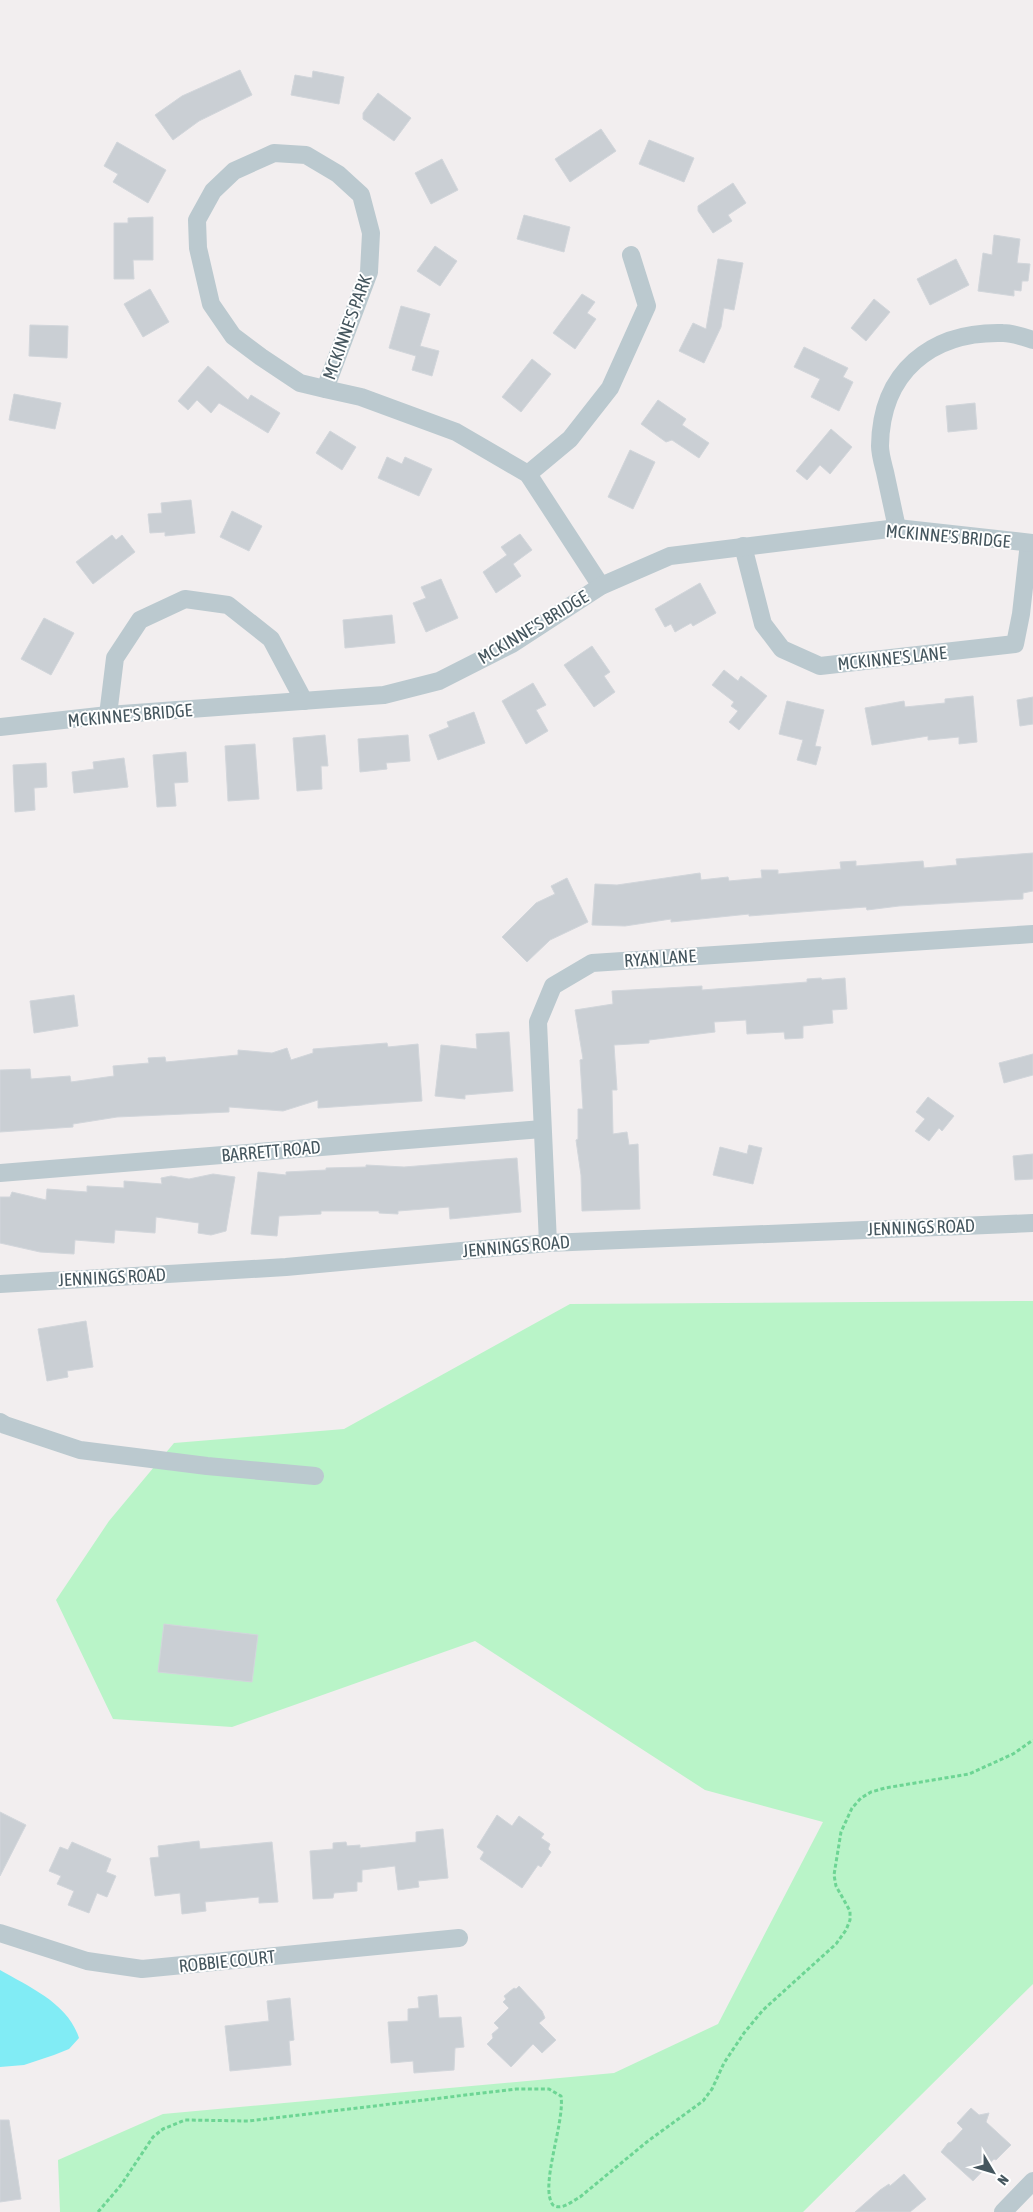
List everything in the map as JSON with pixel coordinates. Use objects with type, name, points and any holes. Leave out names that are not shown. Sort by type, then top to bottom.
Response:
[{"type":"street","name":"MCKINNE'S PARK","points":[[325,389],[369,272],[371,233],[362,195],[338,174],[306,155],[274,153],[234,171],[213,191],[197,220],[198,248],[210,304],[233,336],[300,383],[325,389],[361,397],[456,432],[528,474],[601,586]]},
{"type":"street","points":[[528,474],[570,440],[610,388],[646,306],[630,255]]},
{"type":"street","points":[[897,528],[880,447],[884,408],[900,378],[913,362],[938,344],[974,335],[1004,333],[1033,340]]},
{"type":"street","name":"MCKINNE'S BRIDGE","points":[[0,727],[108,715],[384,695],[439,681],[512,644],[601,586],[670,556],[897,528],[1031,543]]},
{"type":"street","name":"MCKINNE'S LANE","points":[[743,546],[763,624],[782,649],[820,666],[1015,644],[1031,543]]},
{"type":"street","points":[[108,715],[115,658],[140,620],[185,599],[228,605],[271,639],[304,701]]},
{"type":"street","name":"RYAN LANE","points":[[548,1242],[538,1022],[553,986],[592,962],[1033,934]]},
{"type":"street","name":"BARRETT ROAD","points":[[0,1173],[542,1129]]},
{"type":"street","name":"JENNINGS ROAD","points":[[0,1284],[286,1267],[548,1242],[1033,1223]]},
{"type":"street","points":[[0,1422],[5,1426],[80,1450],[207,1466],[315,1476]]},
{"type":"street","name":"ROBBIE COURT","points":[[0,1933],[88,1962],[142,1969],[459,1938]]},
{"type":"street","points":[[1004,2212],[1033,2181]]},
{"type":"path","points":[[98,2212],[121,2185],[153,2137],[168,2127],[184,2120],[249,2121],[516,2089],[549,2089],[561,2096],[562,2113],[548,2189],[553,2205],[561,2207],[568,2204],[580,2197],[661,2130],[703,2101],[712,2089],[724,2063],[744,2033],[764,2010],[836,1944],[846,1930],[850,1920],[850,1911],[836,1886],[834,1875],[842,1832],[852,1808],[861,1798],[870,1792],[885,1788],[969,1774],[1012,1754],[1033,1740]]},
{"type":"green space","points":[[1033,1301],[1033,1984],[803,2212],[60,2212],[58,2160],[163,2114],[614,2073],[718,2024],[823,1822],[705,1790],[475,1641],[232,1727],[113,1719],[56,1600],[109,1521],[174,1443],[344,1429],[570,1304]]},
{"type":"water","points":[[0,1970],[46,1997],[66,2015],[74,2026],[79,2038],[69,2049],[24,2065],[0,2067]]},
{"type":"building","points":[[240,70],[252,95],[199,121],[173,140],[155,115],[182,96]]},
{"type":"building","points":[[313,71],[344,77],[339,104],[291,95],[295,75],[312,78]]},
{"type":"building","points":[[378,93],[411,118],[394,141],[363,119],[363,113]]},
{"type":"building","points":[[601,129],[616,151],[570,182],[555,159]]},
{"type":"building","points":[[649,140],[694,158],[684,182],[639,164]]},
{"type":"building","points":[[117,142],[166,170],[148,203],[113,182],[118,174],[104,166]]},
{"type":"building","points":[[442,159],[458,190],[431,204],[415,173]]},
{"type":"building","points":[[733,183],[746,203],[728,215],[732,221],[713,233],[698,211],[698,206]]},
{"type":"building","points":[[524,215],[570,227],[564,252],[517,239]]},
{"type":"building","points":[[153,217],[153,260],[133,260],[134,279],[114,279],[114,223],[128,223],[128,218]]},
{"type":"building","points":[[994,235],[1020,239],[1017,263],[1030,264],[1028,281],[1022,281],[1021,291],[1014,290],[1014,296],[978,291],[983,253],[992,255]]},
{"type":"building","points":[[435,246],[457,261],[440,286],[417,271]]},
{"type":"building","points":[[718,259],[743,263],[734,310],[724,308],[721,327],[704,363],[679,351],[693,323],[706,329]]},
{"type":"building","points":[[956,259],[969,285],[930,305],[917,279]]},
{"type":"building","points":[[150,289],[169,322],[143,337],[124,304]]},
{"type":"building","points":[[582,294],[595,302],[587,313],[596,319],[575,349],[553,333]]},
{"type":"building","points":[[874,299],[890,312],[866,341],[851,328]]},
{"type":"building","points":[[401,306],[430,314],[420,346],[439,351],[432,376],[412,370],[416,356],[389,348]]},
{"type":"building","points":[[30,325],[68,326],[67,358],[29,356]]},
{"type":"building","points":[[804,347],[848,368],[843,377],[853,382],[839,411],[811,397],[820,379],[794,367]]},
{"type":"building","points":[[532,359],[551,374],[521,412],[502,397]]},
{"type":"building","points":[[208,366],[248,400],[251,395],[280,413],[268,433],[219,403],[211,413],[197,400],[188,410],[178,401]]},
{"type":"building","points":[[14,394],[61,403],[55,429],[9,420]]},
{"type":"building","points":[[658,400],[686,419],[682,425],[709,443],[699,458],[672,440],[666,442],[641,424]]},
{"type":"building","points":[[975,403],[977,429],[948,432],[946,406]]},
{"type":"building","points":[[831,429],[852,447],[830,474],[820,465],[807,480],[796,471]]},
{"type":"building","points":[[330,431],[356,447],[342,470],[316,453]]},
{"type":"building","points":[[630,450],[655,462],[633,509],[608,497]]},
{"type":"building","points":[[387,457],[402,464],[405,457],[432,469],[419,496],[378,478]]},
{"type":"building","points":[[191,500],[195,533],[165,536],[165,532],[150,533],[148,514],[162,513],[161,503]]},
{"type":"building","points":[[232,511],[262,526],[249,551],[220,537]]},
{"type":"building","points":[[520,534],[532,550],[513,564],[521,576],[496,593],[483,572],[507,555],[501,547]]},
{"type":"building","points":[[112,535],[116,540],[122,535],[135,552],[93,584],[76,562]]},
{"type":"building","points":[[441,579],[458,618],[426,632],[413,603],[426,598],[421,587]]},
{"type":"building","points":[[700,583],[716,613],[693,626],[691,623],[675,632],[671,624],[665,627],[655,609]]},
{"type":"building","points":[[392,615],[395,643],[345,648],[343,620]]},
{"type":"building","points":[[44,618],[74,633],[51,675],[21,659]]},
{"type":"building","points":[[592,646],[610,672],[604,676],[615,692],[594,707],[564,665]]},
{"type":"building","points":[[724,670],[738,681],[741,676],[767,696],[739,730],[729,722],[738,711],[731,706],[734,702],[712,685]]},
{"type":"building","points":[[533,683],[546,705],[536,710],[548,731],[526,744],[502,701]]},
{"type":"building","points":[[973,696],[977,742],[959,744],[959,737],[928,740],[928,736],[872,745],[865,708],[904,701],[905,707],[945,703],[945,699]]},
{"type":"building","points":[[1033,697],[1033,724],[1020,726],[1017,700]]},
{"type":"building","points":[[787,701],[824,710],[815,746],[821,747],[816,765],[797,760],[803,740],[779,734]]},
{"type":"building","points":[[474,712],[485,743],[438,760],[429,735],[449,727],[447,722]]},
{"type":"building","points":[[325,735],[328,766],[321,766],[322,789],[297,791],[293,738]]},
{"type":"building","points":[[408,735],[410,761],[386,763],[387,769],[360,772],[358,739]]},
{"type":"building","points":[[255,744],[259,799],[228,801],[225,746]]},
{"type":"building","points":[[186,752],[188,782],[174,783],[176,806],[157,807],[153,755]]},
{"type":"building","points":[[124,758],[128,787],[74,793],[72,772],[94,769],[93,762]]},
{"type":"building","points":[[46,763],[47,787],[34,788],[35,810],[15,812],[13,765]]},
{"type":"building","points":[[1033,853],[1033,891],[1023,893],[1023,899],[899,906],[867,910],[866,907],[749,916],[749,914],[671,922],[671,919],[625,926],[592,925],[595,884],[617,885],[700,873],[701,880],[728,877],[729,881],[762,878],[761,870],[778,870],[778,874],[841,869],[840,862],[856,861],[856,866],[923,861],[924,868],[957,865],[956,859]]},
{"type":"building","points":[[567,878],[588,922],[550,940],[527,962],[502,937],[536,903],[555,894],[551,886]]},
{"type":"building","points":[[821,978],[822,980],[845,978],[847,1009],[832,1010],[833,1023],[803,1026],[803,1038],[785,1039],[784,1032],[747,1034],[746,1020],[714,1022],[715,1032],[649,1040],[649,1043],[614,1045],[617,1090],[612,1090],[613,1134],[627,1132],[629,1145],[638,1144],[640,1209],[582,1211],[581,1175],[576,1140],[578,1139],[578,1109],[583,1109],[580,1060],[583,1059],[575,1010],[613,1004],[612,991],[702,986],[702,990],[807,982],[807,979]]},
{"type":"building","points":[[74,995],[78,1026],[34,1033],[30,1001]]},
{"type":"building","points":[[509,1032],[513,1091],[465,1095],[465,1099],[435,1096],[441,1045],[477,1049],[476,1034]]},
{"type":"building","points":[[387,1043],[388,1047],[418,1044],[422,1101],[318,1108],[318,1100],[283,1111],[229,1107],[229,1112],[117,1117],[73,1124],[73,1127],[0,1132],[0,1070],[30,1069],[31,1079],[70,1076],[71,1082],[114,1076],[113,1066],[149,1063],[148,1058],[165,1057],[166,1062],[238,1055],[238,1050],[272,1053],[287,1048],[291,1060],[313,1053],[313,1049]]},
{"type":"building","points":[[1033,1054],[1033,1075],[1004,1083],[999,1063]]},
{"type":"building","points":[[928,1097],[954,1116],[942,1131],[939,1128],[929,1141],[915,1131],[925,1119],[916,1112]]},
{"type":"building","points":[[749,1145],[762,1148],[753,1184],[713,1175],[720,1147],[747,1154]]},
{"type":"building","points":[[1033,1154],[1033,1179],[1015,1180],[1013,1156]]},
{"type":"building","points":[[517,1158],[521,1212],[450,1219],[449,1207],[398,1211],[398,1214],[379,1213],[379,1211],[321,1211],[321,1214],[279,1216],[277,1236],[251,1234],[258,1172],[286,1175],[286,1172],[366,1167],[366,1165],[404,1167]]},
{"type":"building","points":[[213,1174],[235,1177],[226,1231],[211,1235],[198,1233],[199,1223],[156,1217],[155,1233],[115,1230],[114,1243],[75,1240],[74,1254],[40,1252],[0,1243],[0,1197],[10,1197],[12,1192],[46,1200],[47,1189],[87,1192],[87,1186],[124,1188],[124,1181],[162,1184],[161,1178],[171,1176],[189,1179]]},
{"type":"building","points":[[86,1321],[93,1367],[67,1371],[68,1377],[47,1381],[38,1329]]},
{"type":"building","points":[[164,1624],[258,1635],[252,1682],[158,1672]]},
{"type":"building","points":[[0,1812],[26,1825],[0,1876]]},
{"type":"building","points":[[497,1815],[512,1826],[519,1816],[544,1834],[541,1838],[550,1844],[548,1849],[551,1852],[541,1867],[538,1865],[522,1888],[480,1859],[484,1852],[477,1847]]},
{"type":"building","points":[[443,1829],[448,1878],[418,1881],[419,1887],[398,1890],[395,1866],[362,1870],[362,1882],[357,1882],[357,1891],[334,1893],[333,1898],[313,1899],[310,1851],[333,1849],[333,1843],[346,1842],[347,1846],[360,1845],[360,1848],[416,1842],[416,1832]]},
{"type":"building","points":[[199,1841],[200,1849],[272,1842],[278,1902],[259,1903],[259,1897],[205,1902],[206,1911],[182,1914],[180,1893],[155,1896],[150,1858],[159,1857],[158,1846]]},
{"type":"building","points":[[72,1842],[111,1859],[106,1872],[116,1876],[107,1897],[97,1893],[89,1913],[68,1905],[74,1891],[57,1884],[61,1876],[49,1871],[60,1847],[68,1850]]},
{"type":"building","points":[[519,1986],[542,2011],[545,2018],[539,2023],[556,2040],[542,2053],[533,2044],[511,2067],[487,2044],[493,2038],[492,2034],[499,2028],[494,2023],[509,2008],[503,2002],[506,1999],[504,1996]]},
{"type":"building","points":[[437,1995],[439,2018],[461,2017],[464,2047],[455,2048],[454,2070],[414,2073],[413,2061],[391,2063],[388,2022],[408,2021],[408,2009],[419,2008],[418,1997]]},
{"type":"building","points":[[290,1998],[294,2040],[289,2041],[291,2065],[230,2071],[225,2026],[269,2021],[267,2001]]},
{"type":"building","points":[[971,2108],[979,2115],[989,2113],[986,2122],[1011,2145],[996,2160],[994,2159],[973,2181],[941,2152],[963,2129],[957,2123]]},
{"type":"building","points":[[0,2120],[9,2120],[21,2199],[0,2202]]},
{"type":"building","points":[[904,2174],[926,2199],[910,2212],[855,2212],[880,2190],[889,2184],[890,2186]]}]
